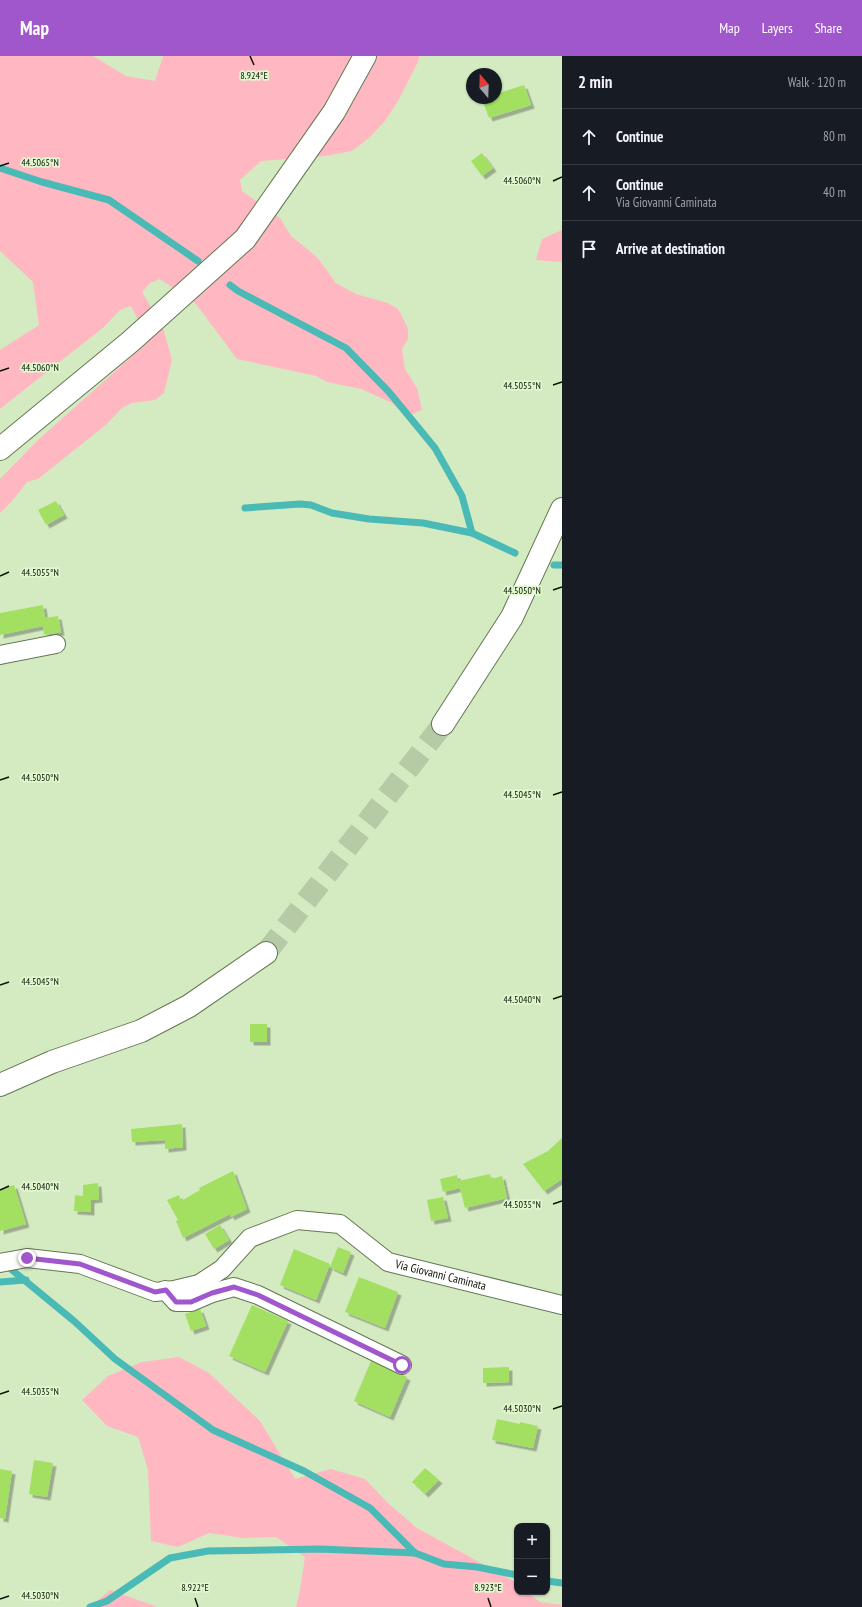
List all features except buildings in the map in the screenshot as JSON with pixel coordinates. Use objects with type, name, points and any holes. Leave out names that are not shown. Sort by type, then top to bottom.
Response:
[{"type":"highway","points":[[0,449],[130,342],[245,239],[334,112],[365,56]]},
{"type":"highway","points":[[443,724],[512,617],[562,509]]},
{"type":"highway","points":[[0,1085],[52,1062],[141,1031],[189,1006],[266,953]]},
{"type":"street","points":[[0,655],[56,644]]},
{"type":"street","name":"Via Giovanni Caminata","points":[[0,1263],[27,1258],[80,1264],[155,1292],[199,1284],[222,1269],[250,1238],[297,1220],[340,1224],[388,1262],[562,1305]]},
{"type":"street","points":[[166,1290],[176,1302],[191,1302],[212,1293],[234,1287],[258,1295],[402,1365]]},
{"type":"shaded area","points":[[0,56],[93,56],[126,76],[155,81],[163,56],[419,56],[418,62],[398,101],[385,121],[369,138],[352,151],[325,156],[261,161],[240,180],[242,191],[280,218],[291,236],[317,257],[336,283],[356,294],[388,303],[398,309],[408,328],[408,339],[402,349],[405,369],[417,388],[422,410],[412,414],[401,411],[392,403],[361,389],[327,382],[316,376],[237,359],[196,304],[160,279],[150,283],[142,292],[163,328],[172,360],[164,393],[155,400],[132,403],[122,408],[107,424],[38,479],[27,482],[13,500],[0,513],[0,479],[38,440],[149,341],[131,306],[120,310],[104,327],[0,409],[0,350],[39,325],[33,282],[0,251]]},
{"type":"shaded area","points":[[562,230],[562,262],[536,260],[542,239]]},
{"type":"shaded area","points":[[179,1357],[209,1373],[260,1421],[295,1479],[331,1469],[365,1479],[389,1504],[417,1528],[512,1580],[514,1582],[514,1595],[531,1595],[540,1602],[562,1605],[562,1607],[296,1607],[305,1557],[276,1537],[243,1538],[209,1533],[178,1547],[151,1541],[148,1470],[138,1437],[107,1426],[82,1400],[108,1376],[142,1362]]},
{"type":"shaded area","points":[[110,1590],[155,1606],[156,1607],[90,1607]]},
{"type":"waterway","points":[[0,168],[42,182],[109,200],[198,261]]},
{"type":"waterway","points":[[230,285],[238,291],[346,348],[389,392],[435,448],[462,496],[472,533]]},
{"type":"waterway","points":[[245,508],[300,504],[311,505],[332,513],[369,519],[423,523],[472,533],[515,553]]},
{"type":"waterway","points":[[554,565],[562,565]]},
{"type":"waterway","points":[[6,1265],[74,1321],[115,1359],[213,1430],[304,1471],[370,1508],[415,1553],[444,1564],[477,1567],[514,1574]]},
{"type":"waterway","points":[[0,1282],[26,1280]]},
{"type":"waterway","points":[[90,1607],[107,1601],[170,1558],[208,1551],[320,1549],[415,1553]]},
{"type":"waterway","points":[[550,1581],[562,1583]]},
{"type":"tunnel","points":[[266,953],[443,724]]},
{"type":"route","points":[[27,1258],[80,1264],[155,1292],[166,1290],[176,1302],[191,1302],[212,1293],[234,1287],[258,1295],[402,1365]]}]
